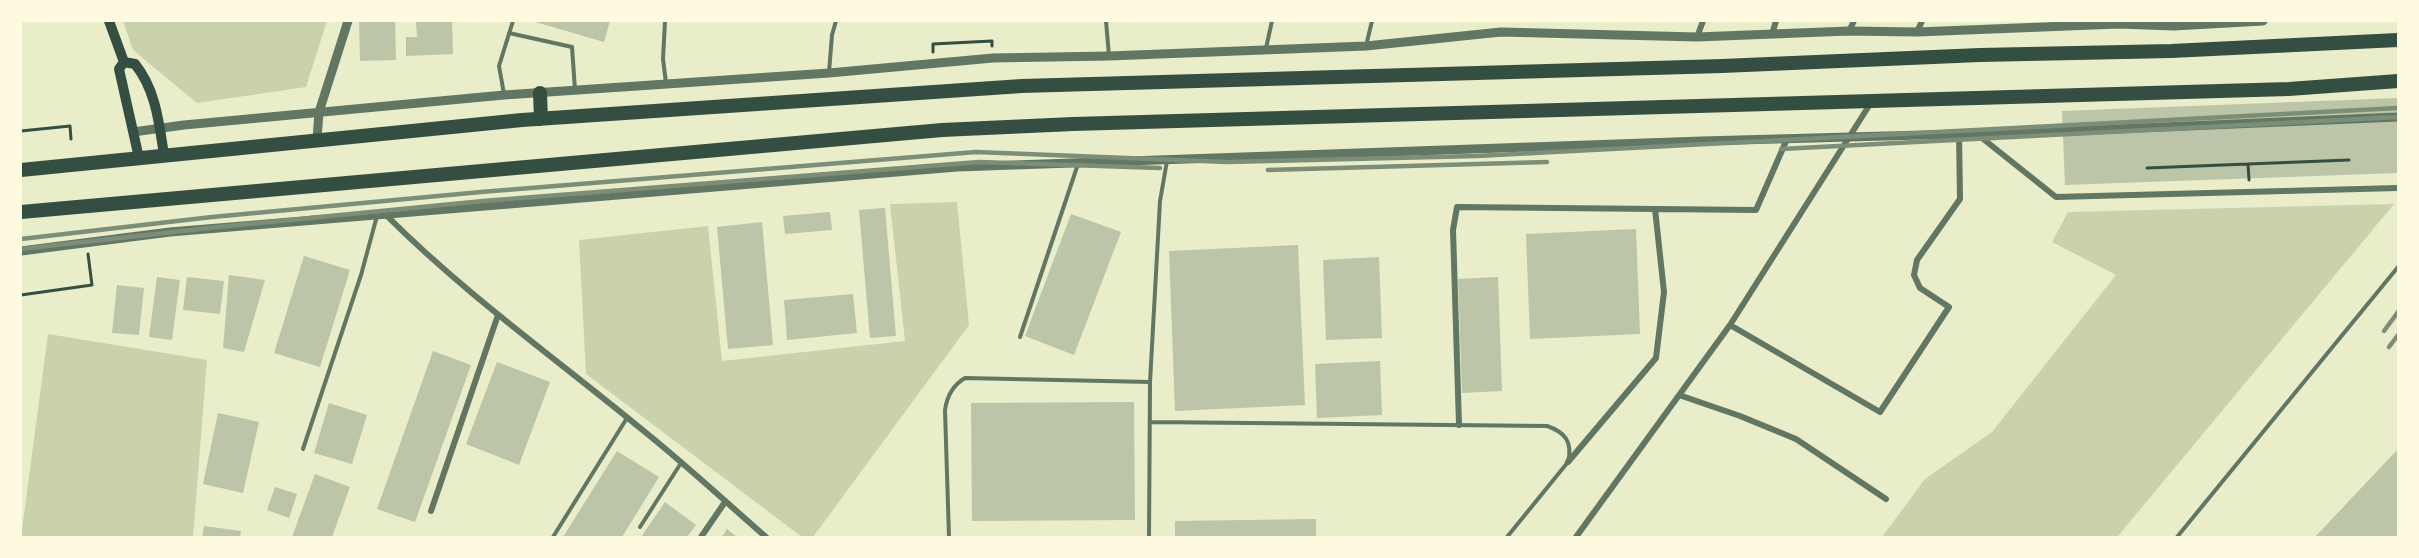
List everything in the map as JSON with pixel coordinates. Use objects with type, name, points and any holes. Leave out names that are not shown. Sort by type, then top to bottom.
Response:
[{"type":"highway","points":[[21,170],[541,118],[1022,86],[2171,51],[2398,40]]},
{"type":"highway","points":[[21,212],[942,130],[1073,124],[2289,89],[2398,81]]},
{"type":"highway","points":[[540,93],[541,118]]},
{"type":"main road","points":[[109,21],[124,62]]},
{"type":"main road","points":[[124,62],[135,64],[148,82],[160,128],[164,155]]},
{"type":"main road","points":[[124,62],[119,69],[139,158]]},
{"type":"street","points":[[317,139],[319,112],[348,21]]},
{"type":"street","points":[[1697,37],[1703,21]]},
{"type":"street","points":[[1772,34],[1776,21]]},
{"type":"street","points":[[1849,31],[1854,21]]},
{"type":"street","points":[[1917,32],[1922,21]]},
{"type":"street","points":[[133,132],[504,95],[575,92],[829,73],[993,58],[1366,46],[1501,32],[1697,37],[1849,31],[1917,32],[1998,25],[2263,21]]},
{"type":"street","points":[[1576,537],[1730,324],[1852,136],[1872,101]]},
{"type":"street","points":[[21,251],[170,232],[957,168],[2398,117]]},
{"type":"street","points":[[1977,133],[2056,197],[2398,188]]},
{"type":"street","points":[[1730,324],[1880,412],[1949,307],[1920,288],[1914,275],[1917,260],[1960,199],[1959,134]]},
{"type":"street","points":[[1459,425],[1453,230],[1456,207],[1756,210],[1787,138]]},
{"type":"street","points":[[1568,462],[1656,358],[1664,292],[1655,209]]},
{"type":"street","points":[[381,215],[498,315],[627,417],[766,537]]},
{"type":"street","points":[[431,511],[498,315]]},
{"type":"street","points":[[1679,395],[1778,431],[1812,449],[1886,499]]},
{"type":"street","points":[[701,537],[725,502]]},
{"type":"lane","points":[[504,95],[499,66],[513,21]]},
{"type":"lane","points":[[665,21],[663,59],[666,84]]},
{"type":"lane","points":[[829,73],[832,35],[836,21]]},
{"type":"lane","points":[[1106,21],[1109,56]]},
{"type":"lane","points":[[1265,51],[1272,21]]},
{"type":"lane","points":[[1366,46],[1372,21]]},
{"type":"lane","points":[[509,33],[572,47],[575,92]]},
{"type":"lane","points":[[1149,537],[1150,382],[1160,201],[1167,160]]},
{"type":"lane","points":[[1020,337],[1078,163]]},
{"type":"lane","points":[[303,449],[381,215]]},
{"type":"lane","points":[[2177,537],[2398,267]]},
{"type":"lane","points":[[949,537],[945,410],[946,400],[958,382],[965,378],[1150,382]]},
{"type":"lane","points":[[553,537],[627,417]]},
{"type":"lane","points":[[1150,422],[1547,426],[1561,432],[1570,446],[1568,462],[1507,537]]},
{"type":"lane","points":[[640,527],[681,463]]},
{"type":"path","points":[[933,44],[992,41]]},
{"type":"path","points":[[21,131],[70,126],[71,138]]},
{"type":"path","points":[[2147,168],[2349,160]]},
{"type":"path","points":[[2248,164],[2249,192]]},
{"type":"path","points":[[21,296],[93,285],[87,243]]},
{"type":"green space","points":[[123,21],[327,21],[306,87],[197,103],[133,50]]},
{"type":"green space","points":[[957,202],[969,325],[813,537],[802,537],[586,374],[579,240],[708,226],[722,361],[905,341],[890,204]]},
{"type":"green space","points":[[2394,204],[2118,536],[1882,537],[1925,479],[1992,432],[2116,275],[2052,242],[2068,212]]},
{"type":"green space","points":[[48,334],[207,360],[193,537],[21,537]]},
{"type":"building","points":[[359,21],[395,21],[396,60],[360,61]]},
{"type":"building","points":[[416,21],[452,21],[453,54],[406,56],[406,37],[417,37]]},
{"type":"building","points":[[532,21],[610,21],[604,42]]},
{"type":"building","points":[[2398,98],[2398,173],[2065,185],[2062,111]]},
{"type":"building","points":[[885,208],[896,336],[870,338],[859,210]]},
{"type":"building","points":[[830,212],[832,230],[785,234],[783,216]]},
{"type":"building","points":[[1071,214],[1121,232],[1074,355],[1025,336]]},
{"type":"building","points":[[762,222],[773,345],[728,349],[717,227]]},
{"type":"building","points":[[1636,229],[1640,334],[1530,339],[1526,234]]},
{"type":"building","points":[[1298,245],[1305,405],[1175,411],[1169,251]]},
{"type":"building","points":[[304,256],[350,270],[320,367],[274,353]]},
{"type":"building","points":[[1379,257],[1382,338],[1326,340],[1323,260]]},
{"type":"building","points":[[229,275],[265,280],[244,352],[223,348]]},
{"type":"building","points":[[157,277],[180,280],[172,340],[149,337]]},
{"type":"building","points":[[187,277],[224,281],[220,314],[183,310]]},
{"type":"building","points":[[1498,277],[1502,391],[1462,393],[1458,279]]},
{"type":"building","points":[[117,285],[144,288],[139,335],[112,333]]},
{"type":"building","points":[[853,294],[857,333],[787,340],[784,300]]},
{"type":"building","points":[[433,351],[471,365],[415,522],[377,509]]},
{"type":"building","points":[[1380,361],[1382,415],[1317,418],[1315,364]]},
{"type":"building","points":[[497,362],[550,382],[519,465],[466,444]]},
{"type":"building","points":[[1134,402],[1135,520],[972,521],[971,403]]},
{"type":"building","points":[[329,403],[367,415],[352,464],[314,453]]},
{"type":"building","points":[[218,413],[259,422],[243,493],[203,484]]},
{"type":"building","points":[[2398,449],[2398,537],[2315,537]]},
{"type":"building","points":[[617,451],[659,477],[622,537],[563,537]]},
{"type":"building","points":[[315,474],[350,487],[332,537],[292,537]]},
{"type":"building","points":[[275,487],[297,494],[289,518],[267,510]]},
{"type":"building","points":[[665,502],[696,525],[687,537],[641,537]]},
{"type":"building","points":[[1316,519],[1316,537],[1175,537],[1175,521]]},
{"type":"building","points":[[204,526],[241,531],[240,537],[202,537]]},
{"type":"building","points":[[727,529],[737,537],[722,537]]},
{"type":"railway","points":[[21,239],[212,217],[481,192],[976,152],[1227,162],[1477,156],[2398,108]]},
{"type":"railway","points":[[1781,149],[2398,117]]},
{"type":"railway","points":[[21,249],[483,201],[979,162],[1160,168]]},
{"type":"railway","points":[[1268,170],[1547,162]]},
{"type":"railway","points":[[2384,331],[2398,312]]},
{"type":"railway","points":[[2389,347],[2398,335]]}]
